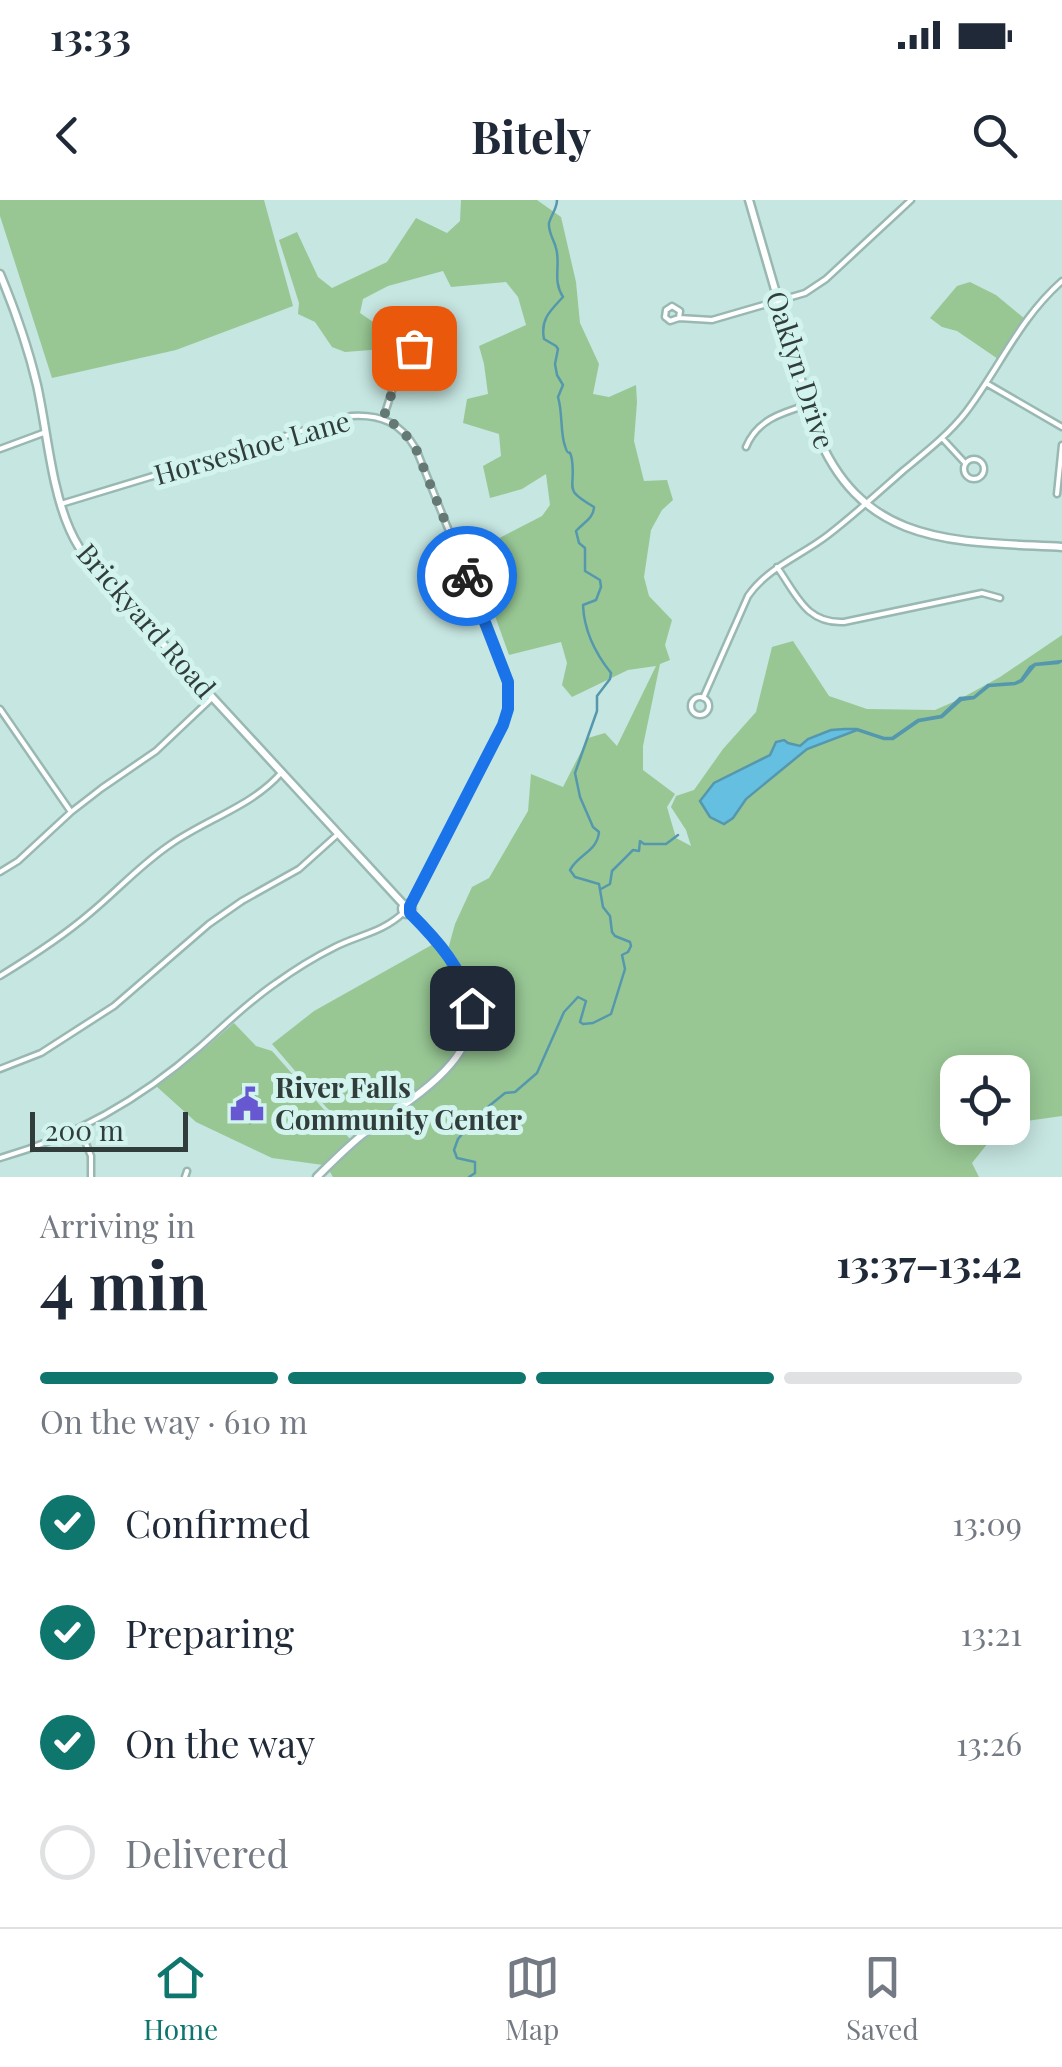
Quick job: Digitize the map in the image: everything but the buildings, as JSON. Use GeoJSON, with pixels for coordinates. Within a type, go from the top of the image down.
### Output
{"type":"FeatureCollection","features":[{"type":"Feature","properties":{"kind":"street","name":"Oaklyn Drive"},"geometry":{"type":"LineString","coordinates":[[749,200],[807,405],[821,445],[847,486],[905,527],[942,539],[1062,548]]}},
{"type":"Feature","properties":{"kind":"street"},"geometry":{"type":"LineString","coordinates":[[679,318],[712,320],[805,293],[826,279],[911,200]]}},
{"type":"Feature","properties":{"kind":"street","name":"Brickyard Road"},"geometry":{"type":"LineString","coordinates":[[0,274],[36,381],[61,504],[74,540],[94,570],[426,929],[452,962],[468,991],[472,1008],[468,1038],[445,1071],[358,1138],[317,1177]]}},
{"type":"Feature","properties":{"kind":"street"},"geometry":{"type":"LineString","coordinates":[[704,698],[748,596],[761,579],[825,538],[942,438],[966,413],[1018,329],[1062,281]]}},
{"type":"Feature","properties":{"kind":"street"},"geometry":{"type":"LineString","coordinates":[[383,419],[400,369],[414,348]]}},
{"type":"Feature","properties":{"kind":"street"},"geometry":{"type":"LineString","coordinates":[[986,383],[1062,428]]}},
{"type":"Feature","properties":{"kind":"street"},"geometry":{"type":"LineString","coordinates":[[746,447],[762,423],[807,405]]}},
{"type":"Feature","properties":{"kind":"street","name":"Horseshoe Lane"},"geometry":{"type":"LineString","coordinates":[[61,504],[351,416],[368,415],[400,427],[416,449],[506,670],[510,692],[503,725],[407,909]]}},
{"type":"Feature","properties":{"kind":"street"},"geometry":{"type":"LineString","coordinates":[[0,449],[46,432]]}},
{"type":"Feature","properties":{"kind":"street"},"geometry":{"type":"LineString","coordinates":[[942,438],[966,463]]}},
{"type":"Feature","properties":{"kind":"street"},"geometry":{"type":"LineString","coordinates":[[1057,494],[1062,444]]}},
{"type":"Feature","properties":{"kind":"street"},"geometry":{"type":"LineString","coordinates":[[777,568],[814,616],[830,623],[982,593],[1000,598]]}},
{"type":"Feature","properties":{"kind":"street"},"geometry":{"type":"LineString","coordinates":[[0,872],[18,861],[72,812],[156,751],[212,698]]}},
{"type":"Feature","properties":{"kind":"street"},"geometry":{"type":"LineString","coordinates":[[0,709],[72,812]]}},
{"type":"Feature","properties":{"kind":"street"},"geometry":{"type":"LineString","coordinates":[[0,976],[68,931],[170,845],[255,797],[281,773]]}},
{"type":"Feature","properties":{"kind":"street"},"geometry":{"type":"LineString","coordinates":[[0,1068],[41,1054],[114,1006],[209,924],[299,869],[338,834]]}},
{"type":"Feature","properties":{"kind":"street"},"geometry":{"type":"LineString","coordinates":[[0,1158],[34,1148],[125,1104],[166,1075],[277,982],[334,948],[384,928],[407,909]]}},
{"type":"Feature","properties":{"kind":"street"},"geometry":{"type":"LineString","coordinates":[[80,1128],[91,1156],[92,1177]]}},
{"type":"Feature","properties":{"kind":"green space"},"geometry":{"type":"Polygon","coordinates":[[[0,200],[264,200],[293,306],[176,350],[52,378],[0,216],[0,200]]]}},
{"type":"Feature","properties":{"kind":"green space"},"geometry":{"type":"Polygon","coordinates":[[[461,200],[537,200],[561,217],[576,282],[580,323],[599,364],[593,394],[609,397],[636,385],[634,441],[644,481],[667,480],[673,500],[651,530],[644,577],[649,596],[672,620],[665,645],[670,660],[660,664],[643,746],[643,770],[675,794],[667,807],[676,838],[691,846],[671,807],[676,796],[694,790],[756,712],[772,647],[793,641],[829,696],[867,709],[935,710],[1000,677],[1062,635],[1062,1116],[1030,1121],[1030,1055],[940,1055],[940,1145],[986,1145],[972,1163],[979,1177],[333,1177],[327,1167],[358,1138],[272,1044],[314,1011],[437,942],[447,953],[472,887],[489,878],[528,811],[531,774],[563,787],[588,738],[605,733],[617,746],[656,666],[628,670],[572,697],[562,685],[567,663],[561,642],[509,655],[472,552],[542,516],[550,505],[546,474],[522,489],[490,498],[483,466],[501,456],[499,434],[463,423],[467,399],[488,394],[479,346],[526,325],[518,297],[506,282],[451,287],[443,271],[388,286],[363,299],[360,313],[379,326],[394,344],[371,350],[345,352],[332,347],[315,322],[298,314],[299,303],[279,240],[297,232],[318,277],[332,288],[387,262],[416,218],[447,233],[460,221],[461,200]]]}},
{"type":"Feature","properties":{"kind":"green space"},"geometry":{"type":"Polygon","coordinates":[[[970,282],[996,295],[1025,319],[998,359],[930,318],[957,286],[970,282]]]}},
{"type":"Feature","properties":{"kind":"green space","name":"River Falls Community Center"},"geometry":{"type":"Polygon","coordinates":[[[234,1023],[256,1046],[272,1051],[350,1139],[323,1165],[272,1158],[196,1122],[156,1086],[234,1023]]]}},
{"type":"Feature","properties":{"kind":"water"},"geometry":{"type":"Polygon","coordinates":[[[1062,661],[1035,665],[1015,684],[989,686],[974,698],[961,700],[942,717],[919,721],[893,739],[857,730],[807,749],[746,799],[724,824],[710,817],[700,801],[714,783],[770,755],[776,742],[784,740],[800,746],[831,730],[845,729],[857,729],[892,738],[918,720],[941,716],[960,698],[974,697],[988,685],[1015,683],[1035,664],[1062,661]]]}},
{"type":"Feature","properties":{"kind":"water"},"geometry":{"type":"Polygon","coordinates":[[[248,1086],[260,1104],[261,1114],[250,1123],[238,1107],[249,1098],[244,1099],[243,1089],[249,1091],[248,1086]]]}},
{"type":"Feature","properties":{"kind":"waterway"},"geometry":{"type":"LineString","coordinates":[[469,1177],[475,1173],[475,1162],[457,1158],[454,1150],[458,1139],[478,1115],[537,1073],[564,1012],[578,997],[586,1001],[580,1022],[583,1024],[611,1014],[625,969],[622,955],[631,946],[612,932],[599,884],[575,877],[570,870],[598,839],[599,832],[580,797],[575,773],[597,711],[597,696],[611,673],[591,641],[583,605],[596,600],[601,587],[600,580],[585,571],[585,548],[576,531],[594,507],[574,492],[572,460],[563,441],[558,397],[563,385],[555,364],[558,349],[544,339],[543,332],[548,315],[563,297],[549,226],[557,200]]}},
{"type":"Feature","properties":{"kind":"waterway"},"geometry":{"type":"LineString","coordinates":[[601,889],[610,884],[612,871],[633,850],[639,851],[640,841],[666,844],[678,835]]}},
{"type":"Feature","properties":{"kind":"way so far"},"geometry":{"type":"LineString","coordinates":[[414,348],[403,362],[383,419],[400,427],[416,449],[467,576]]}},
{"type":"Feature","properties":{"kind":"place","name":"River Falls Community Center"},"geometry":{"type":"Point","coordinates":[247,1104]}},
{"type":"Feature","properties":{"kind":"route"},"geometry":{"type":"LineString","coordinates":[[467,576],[506,670],[508,709],[410,906],[410,913],[458,971],[472,1008]]}}]}
